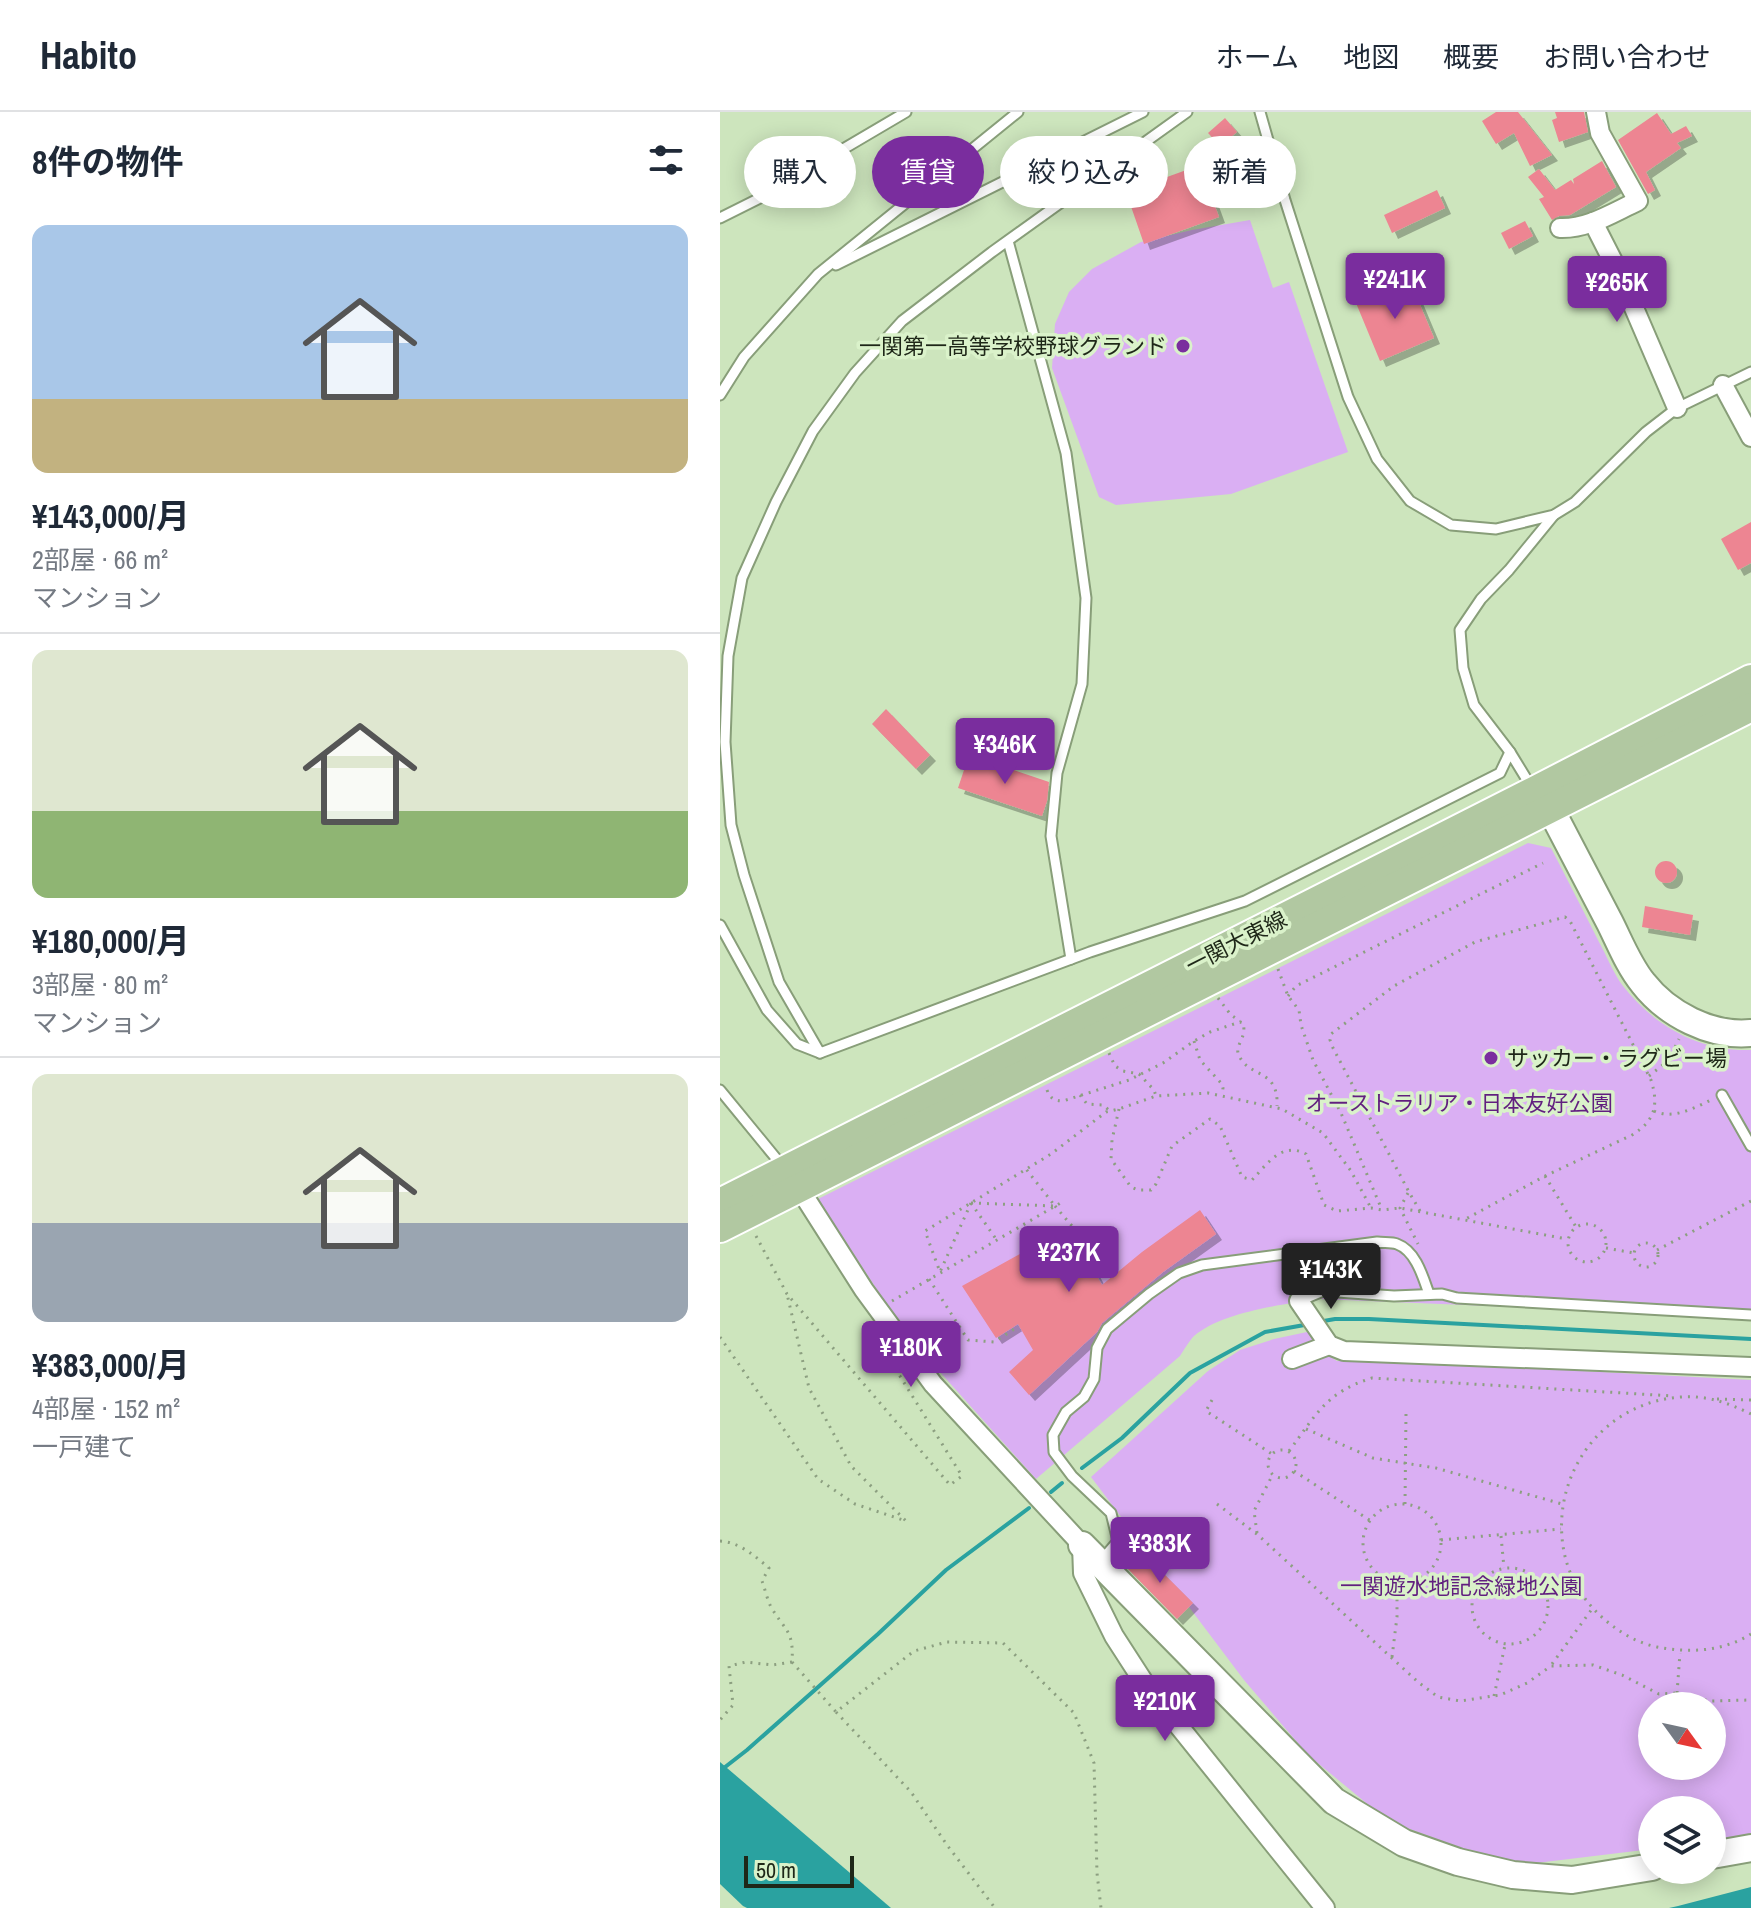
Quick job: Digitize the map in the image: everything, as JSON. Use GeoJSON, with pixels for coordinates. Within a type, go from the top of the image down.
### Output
{"type":"FeatureCollection","features":[{"type":"Feature","properties":{"kind":"main road","name":"一関大東線"},"geometry":{"type":"LineString","coordinates":[[720,1228],[765,1193],[1542,799],[1751,679]]}},
{"type":"Feature","properties":{"kind":"main road","name":"一関大東線"},"geometry":{"type":"LineString","coordinates":[[1542,799],[1751,707]]}},
{"type":"Feature","properties":{"kind":"main road","name":"一関大東線"},"geometry":{"type":"LineString","coordinates":[[720,1203],[765,1193]]}},
{"type":"Feature","properties":{"kind":"street"},"geometry":{"type":"LineString","coordinates":[[1560,228],[1576,228],[1638,201],[1600,133],[1596,112]]}},
{"type":"Feature","properties":{"kind":"street"},"geometry":{"type":"LineString","coordinates":[[1593,222],[1619,273],[1677,408]]}},
{"type":"Feature","properties":{"kind":"street"},"geometry":{"type":"LineString","coordinates":[[1723,385],[1751,437]]}},
{"type":"Feature","properties":{"kind":"street"},"geometry":{"type":"LineString","coordinates":[[1542,799],[1642,983],[1663,1003],[1703,1026],[1751,1033]]}},
{"type":"Feature","properties":{"kind":"street"},"geometry":{"type":"LineString","coordinates":[[793,1179],[864,1290],[933,1384],[1090,1554],[1334,1801],[1404,1843],[1458,1862],[1513,1875],[1572,1880],[1638,1869]]}},
{"type":"Feature","properties":{"kind":"street"},"geometry":{"type":"LineString","coordinates":[[1299,1301],[1329,1345],[1344,1351],[1751,1367]]}},
{"type":"Feature","properties":{"kind":"street"},"geometry":{"type":"LineString","coordinates":[[1292,1359],[1329,1345]]}},
{"type":"Feature","properties":{"kind":"street"},"geometry":{"type":"LineString","coordinates":[[1090,1554],[1083,1573],[1114,1636],[1145,1684],[1325,1908]]}},
{"type":"Feature","properties":{"kind":"street"},"geometry":{"type":"LineString","coordinates":[[1726,1852],[1751,1848]]}},
{"type":"Feature","properties":{"kind":"lane"},"geometry":{"type":"LineString","coordinates":[[720,218],[760,198],[906,112]]}},
{"type":"Feature","properties":{"kind":"lane"},"geometry":{"type":"LineString","coordinates":[[720,395],[744,357],[818,274],[1018,112]]}},
{"type":"Feature","properties":{"kind":"lane"},"geometry":{"type":"LineString","coordinates":[[818,274],[1143,112]]}},
{"type":"Feature","properties":{"kind":"lane"},"geometry":{"type":"LineString","coordinates":[[820,1053],[779,982],[731,825],[725,742],[728,656],[742,578],[776,502],[813,431],[855,373],[902,321],[1187,112]]}},
{"type":"Feature","properties":{"kind":"lane"},"geometry":{"type":"LineString","coordinates":[[1260,112],[1348,397],[1377,459],[1410,501],[1451,525],[1496,529],[1554,515],[1575,502],[1646,432],[1677,408],[1751,372]]}},
{"type":"Feature","properties":{"kind":"lane"},"geometry":{"type":"LineString","coordinates":[[1008,241],[1066,453],[1086,598],[1082,684],[1057,773],[1051,836],[1071,959]]}},
{"type":"Feature","properties":{"kind":"lane"},"geometry":{"type":"LineString","coordinates":[[1542,799],[1474,705],[1463,668],[1460,630],[1481,599],[1554,515]]}},
{"type":"Feature","properties":{"kind":"lane"},"geometry":{"type":"LineString","coordinates":[[720,925],[767,1010],[797,1044],[820,1053],[1071,959],[1245,901],[1500,773],[1510,752]]}},
{"type":"Feature","properties":{"kind":"lane"},"geometry":{"type":"LineString","coordinates":[[720,1090],[793,1179]]}},
{"type":"Feature","properties":{"kind":"lane"},"geometry":{"type":"LineString","coordinates":[[1722,1095],[1751,1146]]}},
{"type":"Feature","properties":{"kind":"lane"},"geometry":{"type":"LineString","coordinates":[[1090,1554],[1118,1541],[1111,1513],[1072,1476],[1054,1452],[1053,1435],[1066,1412],[1084,1397],[1094,1379],[1097,1348],[1107,1329],[1149,1294],[1179,1273],[1202,1265],[1377,1242],[1398,1244],[1411,1256],[1420,1269],[1429,1294]]}},
{"type":"Feature","properties":{"kind":"lane"},"geometry":{"type":"LineString","coordinates":[[1299,1301],[1323,1291],[1394,1296],[1442,1294],[1457,1298],[1751,1315]]}},
{"type":"Feature","properties":{"kind":"path"},"geometry":{"type":"LineString","coordinates":[[1288,996],[1296,986],[1543,863]]}},
{"type":"Feature","properties":{"kind":"path"},"geometry":{"type":"LineString","coordinates":[[1420,1211],[1330,1040],[1331,1034],[1394,986],[1475,942],[1565,917],[1570,921],[1649,1076],[1656,1095],[1654,1111],[1642,1129],[1632,1135],[1545,1176],[1462,1221]]}},
{"type":"Feature","properties":{"kind":"path"},"geometry":{"type":"LineString","coordinates":[[1277,966],[1288,996],[1299,1010],[1313,1060],[1341,1113],[1382,1210]]}},
{"type":"Feature","properties":{"kind":"path"},"geometry":{"type":"LineString","coordinates":[[1217,997],[1231,1015],[1243,1023]]}},
{"type":"Feature","properties":{"kind":"path"},"geometry":{"type":"LineString","coordinates":[[1047,1090],[1055,1101],[1063,1101],[1129,1080],[1163,1063],[1194,1041],[1234,1023],[1243,1023]]}},
{"type":"Feature","properties":{"kind":"path"},"geometry":{"type":"LineString","coordinates":[[1243,1023],[1244,1035],[1237,1048],[1238,1054],[1273,1084],[1276,1108]]}},
{"type":"Feature","properties":{"kind":"path"},"geometry":{"type":"LineString","coordinates":[[1649,1076],[1669,1060],[1683,1032]]}},
{"type":"Feature","properties":{"kind":"path"},"geometry":{"type":"LineString","coordinates":[[1194,1041],[1200,1060],[1222,1084],[1222,1095]]}},
{"type":"Feature","properties":{"kind":"path"},"geometry":{"type":"LineString","coordinates":[[1108,1051],[1115,1066],[1139,1074],[1156,1096]]}},
{"type":"Feature","properties":{"kind":"path"},"geometry":{"type":"LineString","coordinates":[[940,1272],[925,1231],[1051,1154],[1106,1112],[1156,1096],[1208,1093],[1282,1109],[1323,1133],[1351,1171],[1371,1208]]}},
{"type":"Feature","properties":{"kind":"path"},"geometry":{"type":"LineString","coordinates":[[1080,1095],[1087,1104],[1103,1105],[1110,1111]]}},
{"type":"Feature","properties":{"kind":"path"},"geometry":{"type":"LineString","coordinates":[[1654,1111],[1661,1114],[1684,1112],[1722,1095]]}},
{"type":"Feature","properties":{"kind":"path"},"geometry":{"type":"LineString","coordinates":[[1119,1109],[1111,1159],[1131,1187],[1138,1190],[1151,1190],[1172,1146],[1210,1119],[1220,1126],[1242,1177],[1252,1180],[1279,1152],[1297,1149],[1306,1154],[1324,1205],[1337,1211],[1400,1208],[1567,1239]]}},
{"type":"Feature","properties":{"kind":"path"},"geometry":{"type":"LineString","coordinates":[[1026,1169],[1100,1259]]}},
{"type":"Feature","properties":{"kind":"path"},"geometry":{"type":"LineString","coordinates":[[1545,1176],[1576,1227]]}},
{"type":"Feature","properties":{"kind":"path"},"geometry":{"type":"LineString","coordinates":[[878,1309],[1064,1201]]}},
{"type":"Feature","properties":{"kind":"path"},"geometry":{"type":"LineString","coordinates":[[1657,1250],[1751,1201]]}},
{"type":"Feature","properties":{"kind":"path"},"geometry":{"type":"LineString","coordinates":[[971,1203],[1055,1206]]}},
{"type":"Feature","properties":{"kind":"path"},"geometry":{"type":"LineString","coordinates":[[971,1203],[996,1239]]}},
{"type":"Feature","properties":{"kind":"path"},"geometry":{"type":"LineString","coordinates":[[940,1272],[971,1203]]}},
{"type":"Feature","properties":{"kind":"path"},"geometry":{"type":"LineString","coordinates":[[1591,1224],[1603,1233],[1606,1248],[1597,1260],[1582,1262],[1570,1254],[1567,1239],[1576,1227],[1591,1224]]}},
{"type":"Feature","properties":{"kind":"path"},"geometry":{"type":"LineString","coordinates":[[756,1236],[787,1294],[950,1485],[962,1476],[898,1373],[915,1359]]}},
{"type":"Feature","properties":{"kind":"path"},"geometry":{"type":"LineString","coordinates":[[1651,1244],[1657,1250],[1657,1260],[1650,1267],[1645,1267],[1636,1263],[1634,1253],[1638,1246],[1651,1244]]}},
{"type":"Feature","properties":{"kind":"path"},"geometry":{"type":"LineString","coordinates":[[1606,1248],[1634,1253]]}},
{"type":"Feature","properties":{"kind":"path"},"geometry":{"type":"LineString","coordinates":[[929,1279],[968,1340],[994,1342],[1019,1326]]}},
{"type":"Feature","properties":{"kind":"path"},"geometry":{"type":"LineString","coordinates":[[720,1337],[818,1479],[855,1504],[906,1521],[851,1466],[809,1388],[787,1294]]}},
{"type":"Feature","properties":{"kind":"path"},"geometry":{"type":"LineString","coordinates":[[1289,1451],[1322,1407],[1336,1394],[1351,1384],[1372,1378],[1751,1400]]}},
{"type":"Feature","properties":{"kind":"path"},"geometry":{"type":"LineString","coordinates":[[1751,1414],[1709,1398],[1681,1397],[1652,1402],[1626,1413],[1602,1430],[1584,1451],[1570,1477],[1562,1504],[1561,1529],[1565,1558],[1576,1585],[1592,1609],[1617,1631],[1647,1645],[1680,1651],[1702,1651],[1724,1646],[1751,1634]]}},
{"type":"Feature","properties":{"kind":"path"},"geometry":{"type":"LineString","coordinates":[[1212,1400],[1206,1411],[1272,1454]]}},
{"type":"Feature","properties":{"kind":"path"},"geometry":{"type":"LineString","coordinates":[[1405,1504],[1406,1414]]}},
{"type":"Feature","properties":{"kind":"path"},"geometry":{"type":"LineString","coordinates":[[1306,1428],[1373,1458],[1436,1468],[1562,1504]]}},
{"type":"Feature","properties":{"kind":"path"},"geometry":{"type":"LineString","coordinates":[[1282,1450],[1293,1454],[1296,1462],[1294,1471],[1284,1477],[1273,1474],[1268,1464],[1272,1454],[1282,1450]]}},
{"type":"Feature","properties":{"kind":"path"},"geometry":{"type":"LineString","coordinates":[[1294,1471],[1371,1521]]}},
{"type":"Feature","properties":{"kind":"path"},"geometry":{"type":"LineString","coordinates":[[1258,1535],[1254,1511],[1273,1474]]}},
{"type":"Feature","properties":{"kind":"path"},"geometry":{"type":"LineString","coordinates":[[1217,1504],[1258,1535],[1438,1697],[1460,1701],[1494,1696],[1527,1683],[1551,1666],[1592,1609]]}},
{"type":"Feature","properties":{"kind":"path"},"geometry":{"type":"LineString","coordinates":[[1405,1504],[1426,1512],[1434,1519],[1441,1540],[1440,1553],[1434,1566],[1424,1576],[1411,1581],[1386,1579],[1370,1564],[1365,1553],[1366,1531],[1371,1521],[1386,1508],[1395,1505],[1405,1504]]}},
{"type":"Feature","properties":{"kind":"path"},"geometry":{"type":"LineString","coordinates":[[1441,1540],[1561,1529]]}},
{"type":"Feature","properties":{"kind":"path"},"geometry":{"type":"LineString","coordinates":[[1501,1535],[1504,1568]]}},
{"type":"Feature","properties":{"kind":"path"},"geometry":{"type":"LineString","coordinates":[[720,1541],[731,1542],[769,1568],[762,1581],[769,1604],[793,1643],[792,1662],[911,1792],[995,1908]]}},
{"type":"Feature","properties":{"kind":"path"},"geometry":{"type":"LineString","coordinates":[[1513,1568],[1536,1578],[1548,1601],[1547,1614],[1534,1635],[1524,1641],[1506,1643],[1489,1638],[1480,1630],[1472,1607],[1479,1584],[1488,1575],[1500,1569],[1513,1568]]}},
{"type":"Feature","properties":{"kind":"path"},"geometry":{"type":"LineString","coordinates":[[1392,1657],[1397,1582]]}},
{"type":"Feature","properties":{"kind":"path"},"geometry":{"type":"LineString","coordinates":[[836,1712],[914,1651],[947,1642],[1003,1643],[1074,1713],[1094,1763],[1096,1857],[1101,1908]]}},
{"type":"Feature","properties":{"kind":"path"},"geometry":{"type":"LineString","coordinates":[[1494,1696],[1506,1643]]}},
{"type":"Feature","properties":{"kind":"path"},"geometry":{"type":"LineString","coordinates":[[1677,1692],[1680,1651]]}},
{"type":"Feature","properties":{"kind":"path"},"geometry":{"type":"LineString","coordinates":[[720,1720],[733,1705],[729,1666],[746,1662],[772,1665],[792,1662]]}},
{"type":"Feature","properties":{"kind":"path"},"geometry":{"type":"LineString","coordinates":[[1551,1666],[1593,1665],[1655,1692]]}},
{"type":"Feature","properties":{"kind":"path"},"geometry":{"type":"LineString","coordinates":[[1726,1701],[1751,1700]]}},
{"type":"Feature","properties":{"kind":"green space","name":"一関第一高等学校野球グランド"},"geometry":{"type":"Polygon","coordinates":[[[1250,220],[1273,288],[1289,282],[1348,452],[1231,494],[1116,505],[1099,497],[1052,368],[1055,324],[1069,292],[1092,269],[1141,242],[1250,220]]]}},
{"type":"Feature","properties":{"kind":"green space","name":"オーストラリア・日本友好公園"},"geometry":{"type":"Polygon","coordinates":[[[1528,843],[1551,848],[1616,976],[1649,1013],[1696,1041],[1751,1050],[1751,1317],[1320,1299],[1254,1310],[1220,1321],[1194,1336],[1180,1356],[1036,1479],[921,1351],[818,1199],[1528,843]]]}},
{"type":"Feature","properties":{"kind":"green space","name":"一関遊水地記念緑地公園"},"geometry":{"type":"Polygon","coordinates":[[[1307,1332],[1323,1352],[1337,1361],[1397,1356],[1582,1371],[1751,1380],[1751,1834],[1726,1839],[1726,1796],[1638,1796],[1638,1851],[1528,1864],[1461,1848],[1388,1821],[1308,1755],[1244,1680],[1091,1477],[1208,1371],[1240,1350],[1307,1332]]]}},
{"type":"Feature","properties":{"kind":"water"},"geometry":{"type":"Polygon","coordinates":[[[720,1762],[891,1908],[743,1906],[720,1884],[720,1762]]]}},
{"type":"Feature","properties":{"kind":"water"},"geometry":{"type":"Polygon","coordinates":[[[1751,1887],[1751,1908],[1669,1908],[1678,1906],[1751,1887]]]}},
{"type":"Feature","properties":{"kind":"building"},"geometry":{"type":"Polygon","coordinates":[[[1496,112],[1518,112],[1552,155],[1530,166],[1514,133],[1496,144],[1482,121],[1496,112]]]}},
{"type":"Feature","properties":{"kind":"building"},"geometry":{"type":"Polygon","coordinates":[[[1555,112],[1584,112],[1588,132],[1559,142],[1552,120],[1557,118],[1555,112]]]}},
{"type":"Feature","properties":{"kind":"building"},"geometry":{"type":"Polygon","coordinates":[[[1657,113],[1671,134],[1686,126],[1692,136],[1677,143],[1681,148],[1646,172],[1655,190],[1648,194],[1618,140],[1657,113]]]}},
{"type":"Feature","properties":{"kind":"building"},"geometry":{"type":"Polygon","coordinates":[[[1225,118],[1237,132],[1232,136],[1211,136],[1208,133],[1225,118]]]}},
{"type":"Feature","properties":{"kind":"building"},"geometry":{"type":"Polygon","coordinates":[[[1602,161],[1616,187],[1570,215],[1552,220],[1539,199],[1544,197],[1528,177],[1539,169],[1555,190],[1571,180],[1574,184],[1573,179],[1602,161]]]}},
{"type":"Feature","properties":{"kind":"building"},"geometry":{"type":"Polygon","coordinates":[[[1184,171],[1184,208],[1216,208],[1219,217],[1144,244],[1132,208],[1168,208],[1168,177],[1184,171]]]}},
{"type":"Feature","properties":{"kind":"building"},"geometry":{"type":"Polygon","coordinates":[[[1437,190],[1445,208],[1392,233],[1384,215],[1437,190]]]}},
{"type":"Feature","properties":{"kind":"building"},"geometry":{"type":"Polygon","coordinates":[[[1525,221],[1533,236],[1509,249],[1501,233],[1525,221]]]}},
{"type":"Feature","properties":{"kind":"building"},"geometry":{"type":"Polygon","coordinates":[[[1410,281],[1434,338],[1380,361],[1356,303],[1410,281]]]}},
{"type":"Feature","properties":{"kind":"building"},"geometry":{"type":"Polygon","coordinates":[[[1751,522],[1751,563],[1738,570],[1721,539],[1751,522]]]}},
{"type":"Feature","properties":{"kind":"building"},"geometry":{"type":"Polygon","coordinates":[[[886,709],[930,755],[916,769],[872,724],[886,709]]]}},
{"type":"Feature","properties":{"kind":"building"},"geometry":{"type":"Polygon","coordinates":[[[969,755],[1049,782],[1042,816],[958,788],[969,755]]]}},
{"type":"Feature","properties":{"kind":"building"},"geometry":{"type":"Polygon","coordinates":[[[1666,861],[1674,864],[1677,872],[1674,880],[1666,883],[1658,880],[1655,872],[1658,864],[1666,861]]]}},
{"type":"Feature","properties":{"kind":"building"},"geometry":{"type":"Polygon","coordinates":[[[1645,906],[1693,915],[1690,935],[1642,927],[1645,906]]]}},
{"type":"Feature","properties":{"kind":"building"},"geometry":{"type":"Polygon","coordinates":[[[1200,1210],[1216,1234],[1163,1272],[1102,1323],[1097,1332],[1029,1395],[1009,1372],[1033,1350],[1018,1324],[996,1338],[962,1286],[1069,1227],[1102,1285],[1200,1210]]]}},
{"type":"Feature","properties":{"kind":"building"},"geometry":{"type":"Polygon","coordinates":[[[1142,1552],[1193,1603],[1177,1619],[1126,1567],[1142,1552]]]}},
{"type":"Feature","properties":{"kind":"waterway"},"geometry":{"type":"LineString","coordinates":[[1318,1322],[1369,1319],[1751,1339]]}},
{"type":"Feature","properties":{"kind":"waterway"},"geometry":{"type":"LineString","coordinates":[[1082,1468],[1122,1438],[1190,1373],[1265,1332],[1310,1324]]}},
{"type":"Feature","properties":{"kind":"waterway"},"geometry":{"type":"LineString","coordinates":[[1051,1492],[1062,1483]]}},
{"type":"Feature","properties":{"kind":"waterway"},"geometry":{"type":"LineString","coordinates":[[720,1771],[878,1634],[946,1570],[1029,1508]]}},
{"type":"Feature","properties":{"kind":"place","name":"一関第一高等学校野球グランド"},"geometry":{"type":"Point","coordinates":[1183,346]}},
{"type":"Feature","properties":{"kind":"place","name":"サッカー・ラグビー場"},"geometry":{"type":"Point","coordinates":[1491,1058]}}]}
